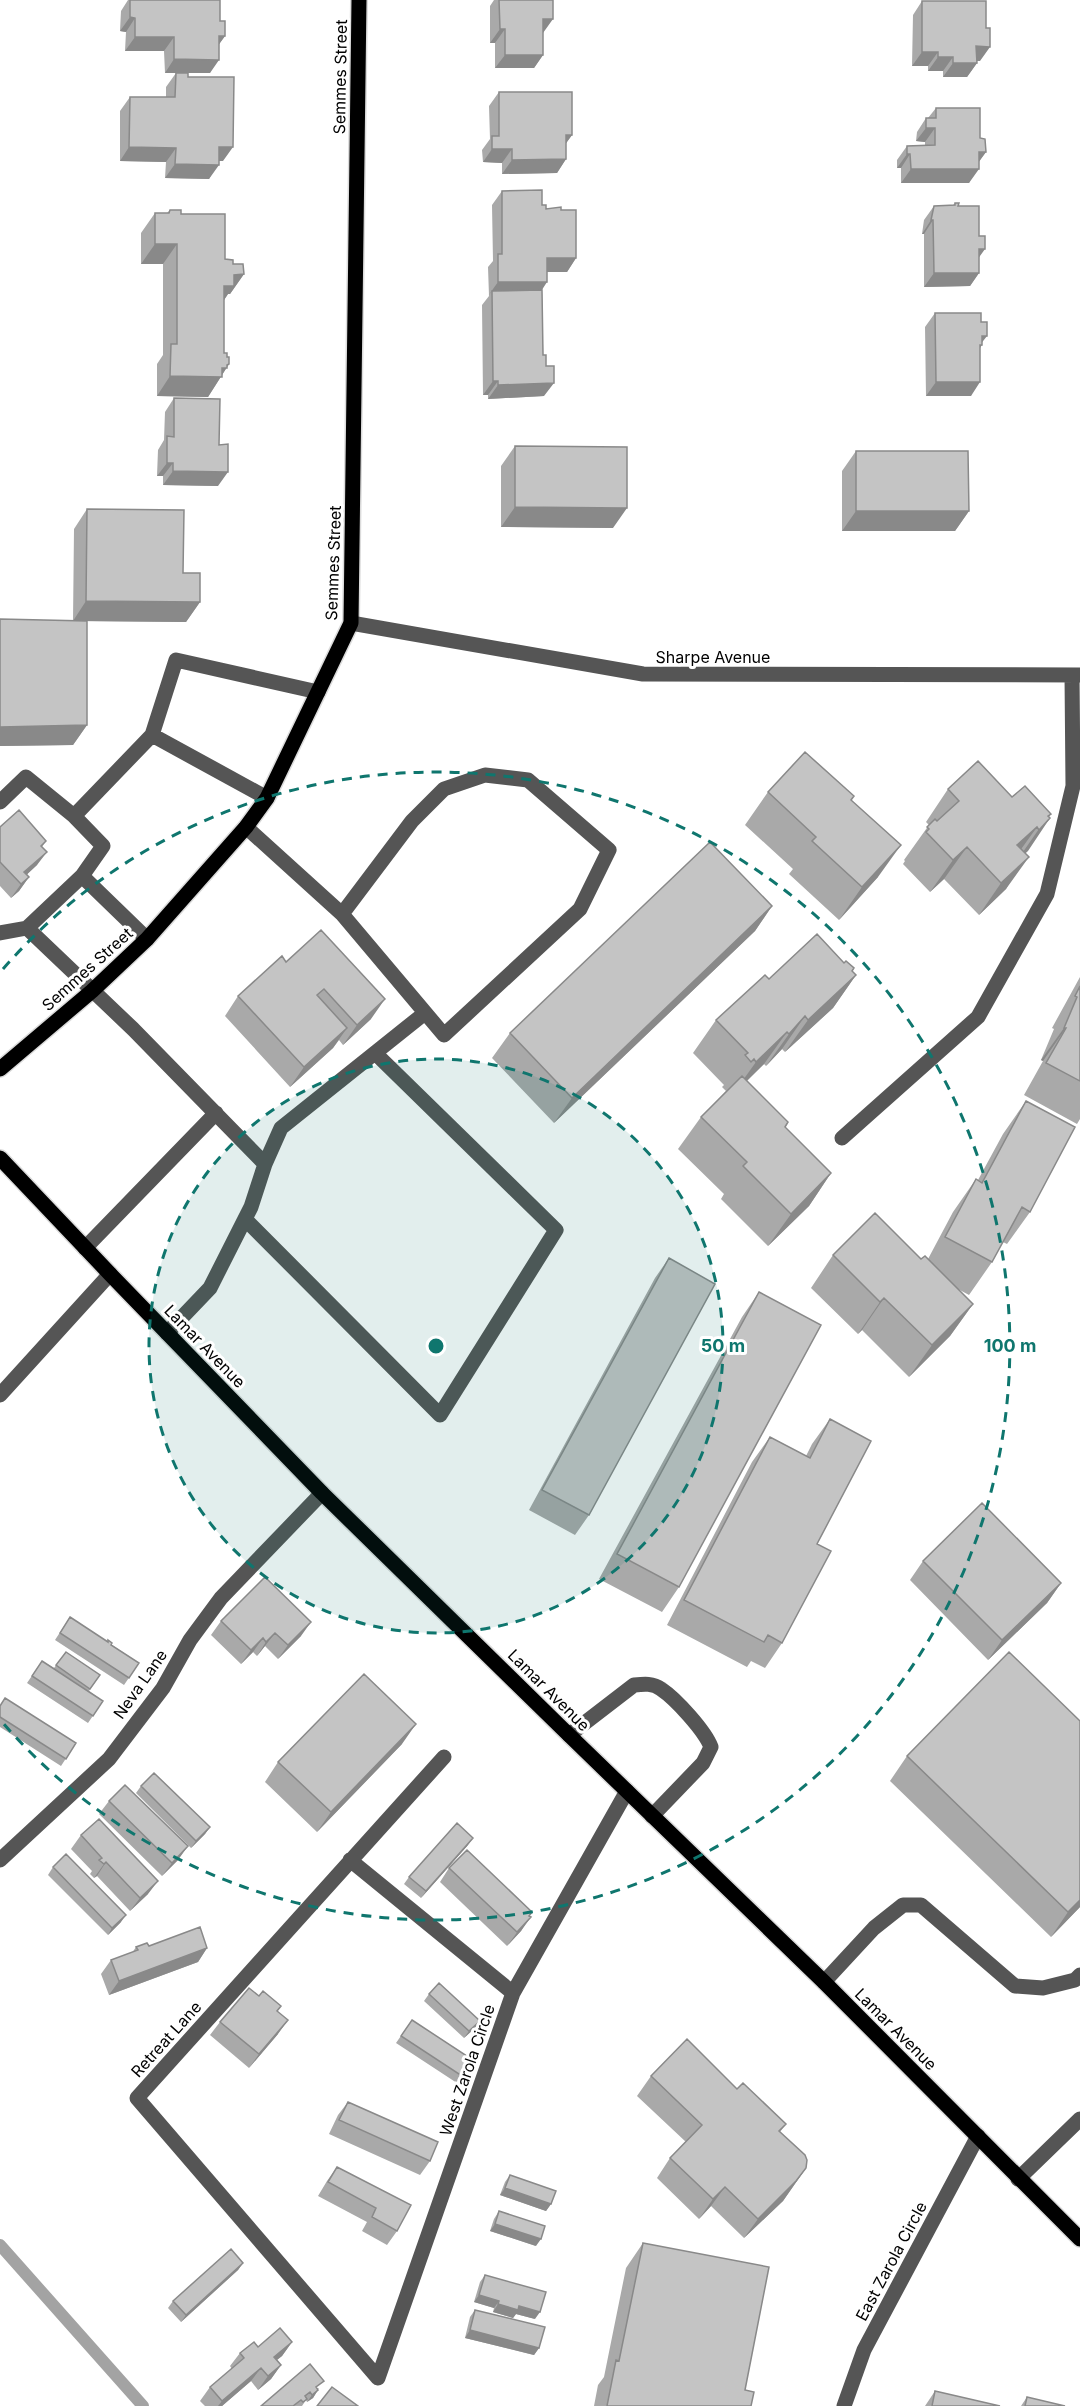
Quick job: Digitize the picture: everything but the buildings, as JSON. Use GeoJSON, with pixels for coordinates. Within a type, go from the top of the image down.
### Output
{"type":"FeatureCollection","features":[{"type":"Feature","properties":{"kind":"main road","name":"Semmes Street"},"geometry":{"type":"LineString","coordinates":[[0,1069],[92,991],[147,939],[246,827],[267,798],[351,623],[358,0]]}},
{"type":"Feature","properties":{"kind":"main road","name":"Lamar Avenue"},"geometry":{"type":"LineString","coordinates":[[0,1158],[110,1275],[322,1492],[569,1736],[824,1982],[1080,2239]]}},
{"type":"Feature","properties":{"kind":"street","name":"Sharpe Avenue"},"geometry":{"type":"LineString","coordinates":[[351,623],[643,674],[1076,675]]}},
{"type":"Feature","properties":{"kind":"street"},"geometry":{"type":"LineString","coordinates":[[74,816],[152,735],[176,660],[318,692]]}},
{"type":"Feature","properties":{"kind":"street"},"geometry":{"type":"LineString","coordinates":[[842,1138],[978,1017],[1047,894],[1073,786],[1076,675]]}},
{"type":"Feature","properties":{"kind":"street"},"geometry":{"type":"LineString","coordinates":[[152,735],[267,798]]}},
{"type":"Feature","properties":{"kind":"street"},"geometry":{"type":"LineString","coordinates":[[246,827],[342,914],[444,1035],[580,909],[609,850],[528,780],[485,775],[444,789],[412,821],[342,914]]}},
{"type":"Feature","properties":{"kind":"street"},"geometry":{"type":"LineString","coordinates":[[0,802],[26,777],[74,816],[103,846],[82,876],[27,928],[0,933]]}},
{"type":"Feature","properties":{"kind":"street"},"geometry":{"type":"LineString","coordinates":[[82,876],[147,939]]}},
{"type":"Feature","properties":{"kind":"street"},"geometry":{"type":"LineString","coordinates":[[27,928],[133,1029],[265,1164]]}},
{"type":"Feature","properties":{"kind":"street"},"geometry":{"type":"LineString","coordinates":[[167,1333],[210,1288],[251,1207],[265,1164],[281,1128],[425,1013]]}},
{"type":"Feature","properties":{"kind":"street"},"geometry":{"type":"LineString","coordinates":[[245,1219],[440,1415],[556,1230],[375,1053]]}},
{"type":"Feature","properties":{"kind":"street"},"geometry":{"type":"LineString","coordinates":[[84,1248],[216,1113]]}},
{"type":"Feature","properties":{"kind":"street"},"geometry":{"type":"LineString","coordinates":[[0,1395],[110,1275]]}},
{"type":"Feature","properties":{"kind":"street","name":"Neva Lane"},"geometry":{"type":"LineString","coordinates":[[0,1860],[109,1759],[164,1688],[190,1640],[221,1598],[322,1492]]}},
{"type":"Feature","properties":{"kind":"street"},"geometry":{"type":"LineString","coordinates":[[569,1736],[634,1685],[647,1683],[660,1688],[707,1735],[711,1747],[703,1763],[652,1816]]}},
{"type":"Feature","properties":{"kind":"street","name":"Retreat Lane"},"geometry":{"type":"LineString","coordinates":[[378,2378],[137,2098],[444,1757]]}},
{"type":"Feature","properties":{"kind":"street","name":"West Zarola Circle"},"geometry":{"type":"LineString","coordinates":[[378,2378],[513,1993],[627,1791]]}},
{"type":"Feature","properties":{"kind":"street"},"geometry":{"type":"LineString","coordinates":[[350,1860],[513,1993]]}},
{"type":"Feature","properties":{"kind":"street"},"geometry":{"type":"LineString","coordinates":[[824,1982],[874,1928],[903,1905],[921,1905],[1015,1986],[1043,1988],[1078,1980]]}},
{"type":"Feature","properties":{"kind":"street"},"geometry":{"type":"LineString","coordinates":[[1018,2179],[1080,2119]]}},
{"type":"Feature","properties":{"kind":"street","name":"East Zarola Circle"},"geometry":{"type":"LineString","coordinates":[[844,2406],[864,2350],[978,2136]]}},
{"type":"Feature","properties":{"kind":"waterway"},"geometry":{"type":"LineString","coordinates":[[0,2245],[143,2406]]}}]}
